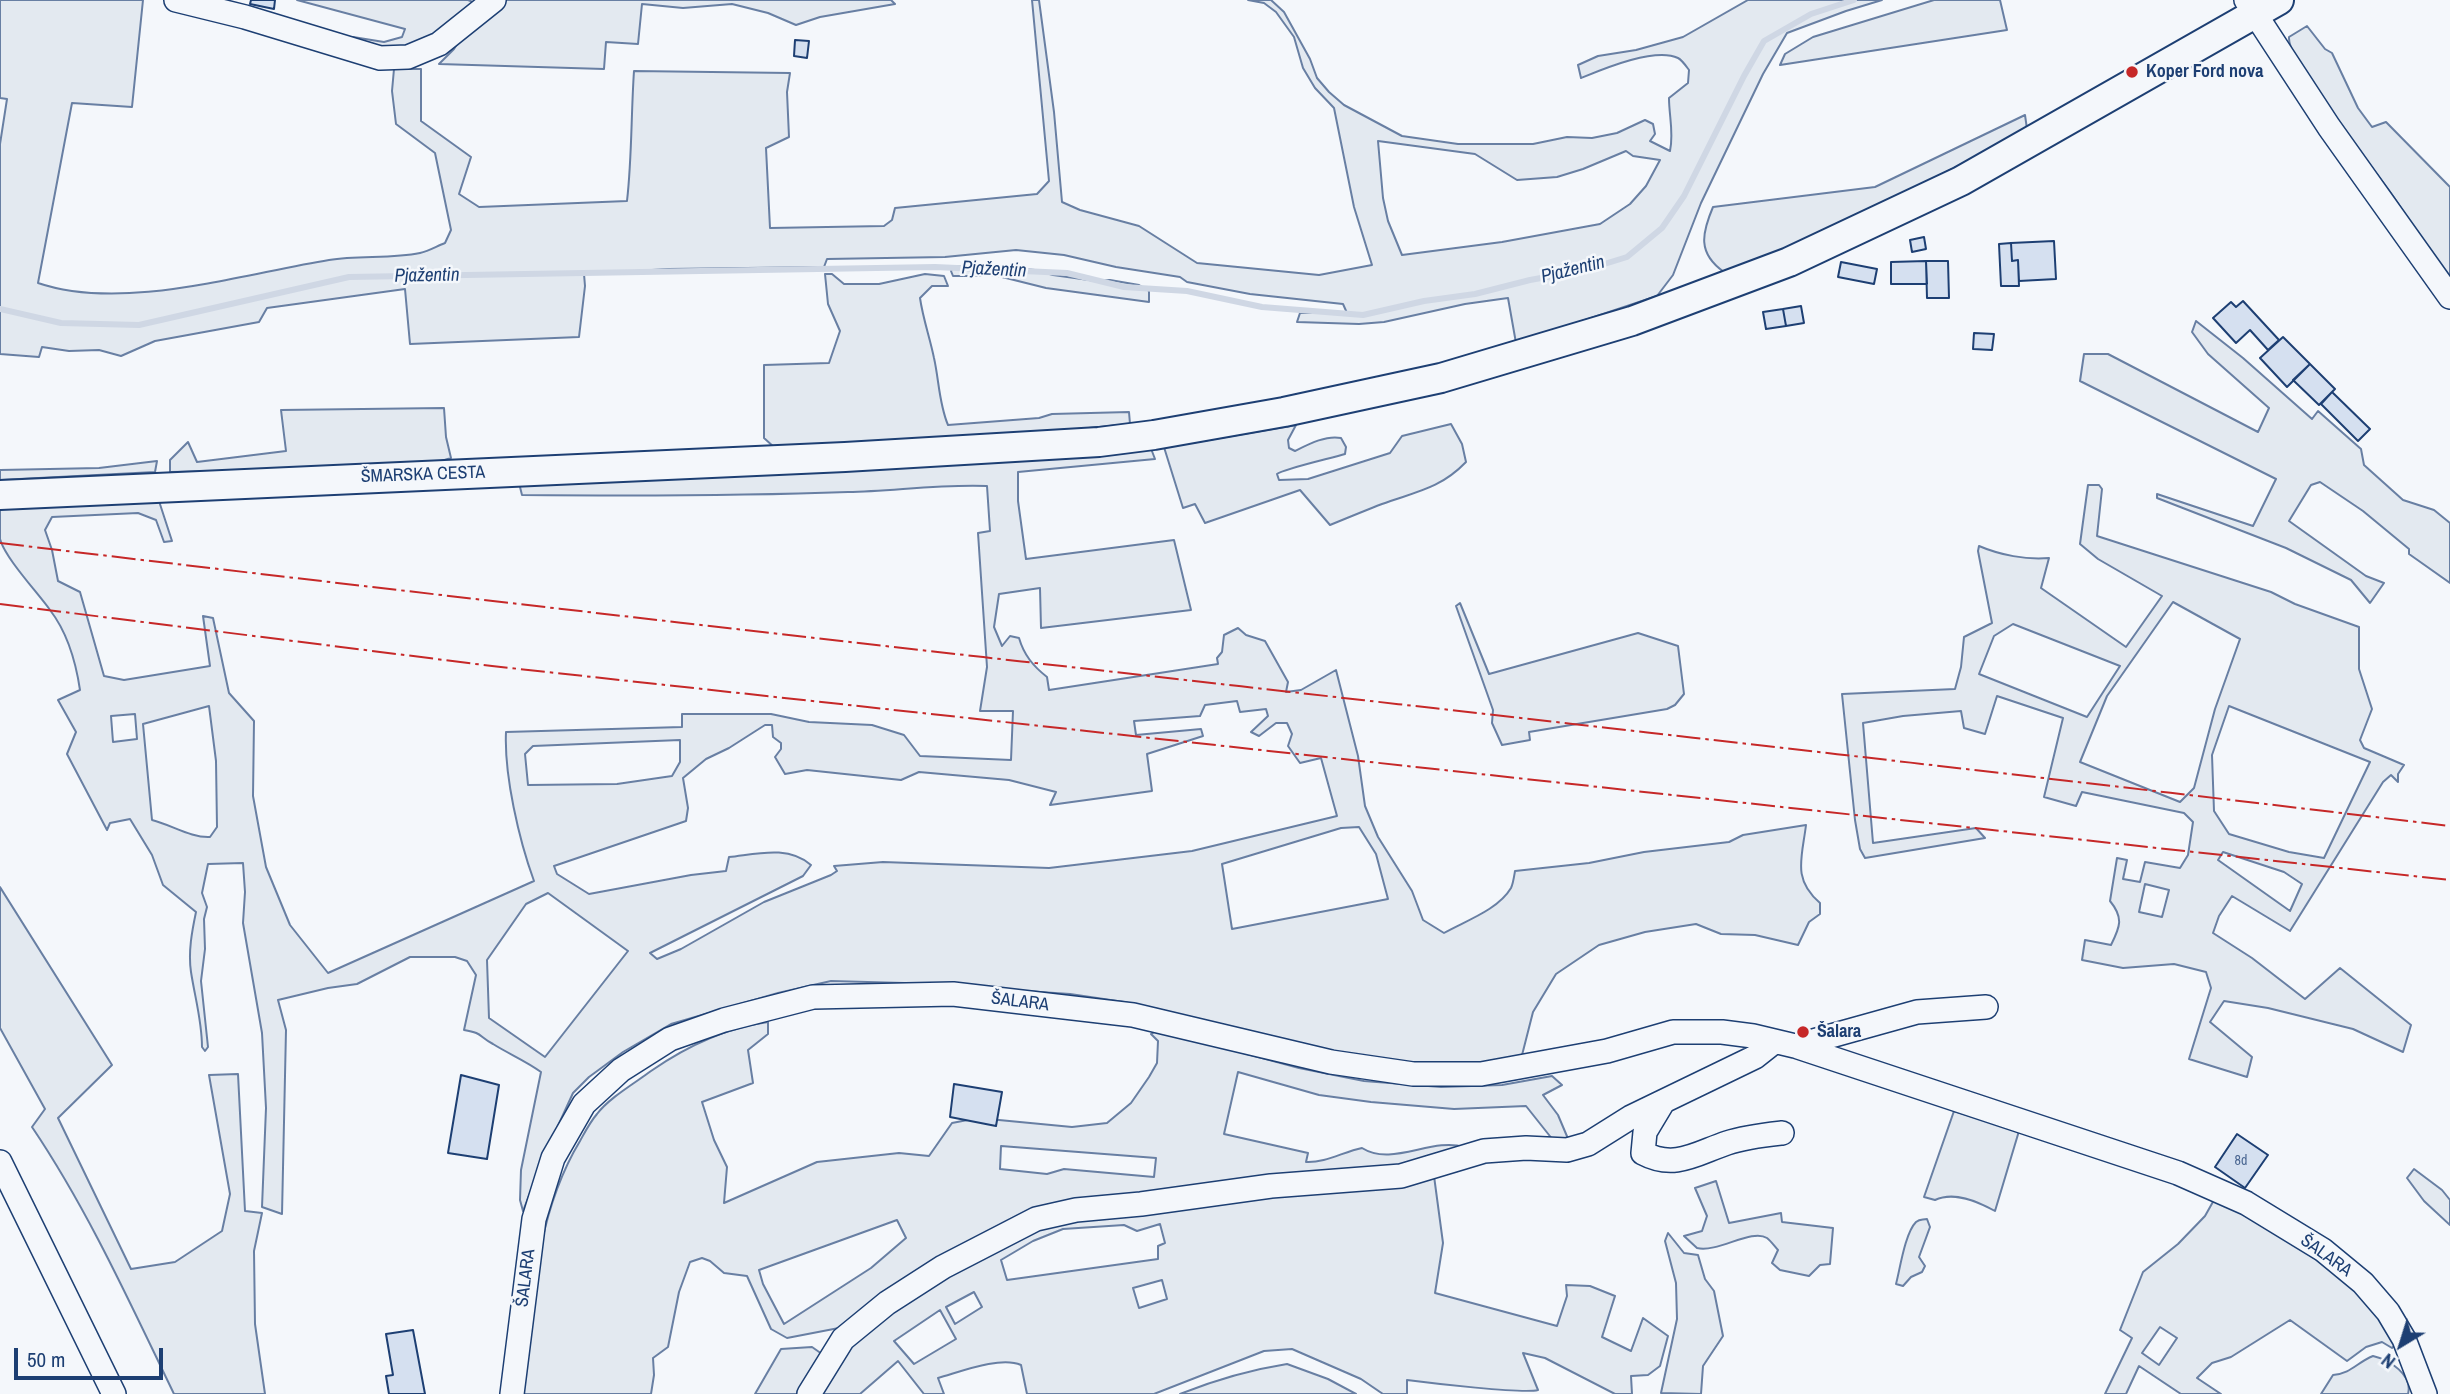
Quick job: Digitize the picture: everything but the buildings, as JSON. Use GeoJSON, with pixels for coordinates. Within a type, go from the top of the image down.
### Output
{"type":"FeatureCollection","features":[{"type":"Feature","properties":{"kind":"main road","name":"ŠMARSKA CESTA"},"geometry":{"type":"LineString","coordinates":[[0,495],[845,457],[1099,442],[1245,419],[1441,379],[1632,321],[1789,262],[1961,181],[2260,5]]}},
{"type":"Feature","properties":{"kind":"street"},"geometry":{"type":"LineString","coordinates":[[176,0],[245,17],[380,58],[408,57],[439,44],[494,0]]}},
{"type":"Feature","properties":{"kind":"street"},"geometry":{"type":"LineString","coordinates":[[2260,5],[2336,137],[2450,297]]}},
{"type":"Feature","properties":{"kind":"street","name":"ŠALARA"},"geometry":{"type":"LineString","coordinates":[[512,1394],[534,1219],[553,1158],[584,1104],[621,1070],[670,1039],[724,1020],[813,997],[953,994],[1133,1015],[1331,1062],[1413,1074],[1481,1074],[1608,1051],[1673,1032],[1722,1032],[1784,1044],[2178,1173],[2246,1203],[2323,1250],[2363,1283],[2388,1311],[2404,1339],[2425,1394]]}},
{"type":"Feature","properties":{"kind":"street"},"geometry":{"type":"LineString","coordinates":[[809,1394],[843,1339],[887,1303],[943,1267],[1036,1219],[1076,1210],[1271,1186],[1401,1177],[1484,1151],[1526,1148],[1567,1150],[1588,1144],[1631,1117],[1784,1044],[1917,1012],[1986,1007]]}},
{"type":"Feature","properties":{"kind":"street"},"geometry":{"type":"LineString","coordinates":[[1664,1102],[1645,1132],[1643,1153],[1657,1160],[1687,1160],[1728,1142],[1756,1135],[1782,1133]]}},
{"type":"Feature","properties":{"kind":"street"},"geometry":{"type":"LineString","coordinates":[[0,1162],[114,1394]]}},
{"type":"Feature","properties":{"kind":"shaded area"},"geometry":{"type":"Polygon","coordinates":[[[0,0],[143,0],[132,107],[72,103],[38,283],[71,291],[107,294],[183,288],[329,260],[420,253],[445,243],[451,230],[435,153],[396,124],[392,91],[394,69],[421,69],[421,121],[471,157],[459,194],[479,207],[627,201],[634,71],[790,73],[787,92],[789,137],[766,148],[770,228],[884,226],[892,220],[895,208],[1037,194],[1049,181],[1032,0],[1039,0],[1054,112],[1062,202],[1080,210],[1139,226],[1197,263],[1319,275],[1372,265],[1354,207],[1334,108],[1315,88],[1303,68],[1294,37],[1276,12],[1264,3],[1248,0],[1271,0],[1284,12],[1310,59],[1317,78],[1329,92],[1344,105],[1402,136],[1458,144],[1533,144],[1567,137],[1592,138],[1617,133],[1645,120],[1653,124],[1655,134],[1650,141],[1670,151],[1669,98],[1688,83],[1689,70],[1681,60],[1668,55],[1643,57],[1581,78],[1578,65],[1598,56],[1636,50],[1683,37],[1748,0],[1882,0],[1787,33],[1763,74],[1701,203],[1673,275],[1657,296],[1516,343],[1508,298],[1465,304],[1384,322],[1297,322],[1300,313],[1347,313],[1343,304],[1250,294],[1187,282],[1180,277],[1116,267],[1064,255],[1016,250],[945,257],[827,259],[824,267],[669,269],[584,274],[579,337],[410,344],[405,289],[267,308],[259,322],[155,341],[121,356],[99,350],[69,351],[42,347],[39,357],[0,354],[0,144],[7,99],[0,98],[0,0]],[[1378,141],[1383,198],[1388,221],[1402,255],[1502,242],[1600,224],[1630,204],[1646,186],[1660,160],[1633,156],[1626,151],[1557,177],[1517,180],[1475,154],[1378,141]]]}},
{"type":"Feature","properties":{"kind":"shaded area"},"geometry":{"type":"Polygon","coordinates":[[[297,0],[468,0],[478,4],[411,52],[338,38],[353,37],[384,42],[402,37],[405,29],[297,0]]]}},
{"type":"Feature","properties":{"kind":"shaded area"},"geometry":{"type":"Polygon","coordinates":[[[505,0],[891,0],[895,4],[820,17],[796,25],[768,13],[732,4],[683,8],[642,4],[638,44],[606,42],[604,69],[439,64],[462,36],[505,0]]]}},
{"type":"Feature","properties":{"kind":"shaded area"},"geometry":{"type":"Polygon","coordinates":[[[1934,0],[2000,0],[2007,30],[1780,65],[1785,54],[1813,37],[1934,0]]]}},
{"type":"Feature","properties":{"kind":"shaded area"},"geometry":{"type":"Polygon","coordinates":[[[2307,26],[2325,49],[2332,53],[2358,108],[2372,127],[2386,122],[2450,187],[2450,280],[2302,70],[2292,51],[2289,37],[2307,26]]]}},
{"type":"Feature","properties":{"kind":"shaded area"},"geometry":{"type":"Polygon","coordinates":[[[2025,115],[2027,129],[2023,132],[1801,242],[1724,272],[1709,257],[1704,242],[1706,225],[1713,207],[1875,187],[2025,115]]]}},
{"type":"Feature","properties":{"kind":"shaded area"},"geometry":{"type":"Polygon","coordinates":[[[983,265],[1139,285],[1149,291],[1149,302],[1046,288],[998,276],[953,276],[951,271],[953,267],[983,265]]]}},
{"type":"Feature","properties":{"kind":"shaded area"},"geometry":{"type":"Polygon","coordinates":[[[825,274],[832,274],[844,284],[879,284],[925,274],[944,276],[948,286],[932,286],[920,298],[948,425],[1039,418],[1052,414],[1129,412],[1130,424],[1026,434],[775,448],[764,438],[764,365],[829,363],[840,331],[828,304],[825,274]]]}},
{"type":"Feature","properties":{"kind":"shaded area"},"geometry":{"type":"Polygon","coordinates":[[[2196,321],[2312,419],[2318,411],[2361,449],[2364,465],[2403,500],[2434,510],[2450,523],[2450,583],[2409,554],[2409,549],[2363,511],[2320,482],[2311,485],[2289,521],[2366,576],[2384,583],[2370,603],[2351,580],[2286,548],[2157,498],[2157,494],[2253,526],[2276,479],[2080,381],[2084,354],[2108,354],[2258,432],[2269,408],[2208,354],[2192,332],[2196,321]]]}},
{"type":"Feature","properties":{"kind":"shaded area"},"geometry":{"type":"Polygon","coordinates":[[[444,408],[451,458],[438,462],[284,470],[170,472],[170,460],[188,442],[197,462],[286,451],[281,410],[444,408]]]}},
{"type":"Feature","properties":{"kind":"shaded area"},"geometry":{"type":"Polygon","coordinates":[[[1451,424],[1462,444],[1466,462],[1456,471],[1427,489],[1330,525],[1300,490],[1205,523],[1195,504],[1183,508],[1163,444],[1191,443],[1296,425],[1288,440],[1289,448],[1295,451],[1324,439],[1341,438],[1346,447],[1345,454],[1277,474],[1279,480],[1308,479],[1390,453],[1402,436],[1451,424]]]}},
{"type":"Feature","properties":{"kind":"shaded area"},"geometry":{"type":"Polygon","coordinates":[[[1150,446],[1155,459],[1018,472],[1018,501],[1026,559],[1174,540],[1191,610],[1041,628],[1040,588],[999,594],[994,627],[1002,646],[1010,636],[1019,638],[1030,660],[1047,677],[1049,690],[1218,664],[1217,658],[1222,652],[1224,635],[1238,628],[1246,635],[1265,641],[1288,682],[1286,692],[1301,690],[1336,670],[1358,756],[1365,806],[1378,837],[1412,891],[1423,920],[1444,933],[1498,903],[1511,888],[1515,871],[1729,842],[1743,835],[1806,825],[1801,858],[1802,876],[1811,894],[1820,903],[1820,914],[1809,922],[1798,945],[1755,935],[1721,934],[1696,924],[1645,932],[1599,945],[1556,974],[1533,1012],[1520,1063],[1425,1064],[1329,1054],[1181,1015],[1124,1002],[1070,994],[831,981],[778,993],[671,1024],[623,1052],[589,1077],[573,1093],[523,1211],[520,1200],[521,1170],[541,1072],[478,1034],[464,1030],[476,975],[467,961],[455,957],[410,957],[357,984],[278,1000],[286,1030],[282,1214],[262,1207],[266,1108],[262,1033],[243,923],[243,863],[208,864],[202,893],[207,907],[201,981],[208,1047],[205,1051],[202,1047],[190,964],[196,912],[163,885],[152,855],[130,819],[110,823],[107,830],[67,754],[76,732],[58,700],[80,690],[73,659],[56,619],[3,547],[0,539],[0,507],[158,498],[172,541],[164,542],[156,520],[138,513],[52,517],[45,530],[58,581],[80,592],[104,676],[124,680],[210,666],[203,616],[213,618],[229,693],[254,721],[253,796],[266,867],[290,925],[328,973],[534,881],[514,807],[507,768],[506,732],[682,727],[682,714],[771,714],[809,722],[872,725],[904,735],[920,756],[1011,760],[1013,711],[980,711],[987,667],[978,533],[990,531],[987,486],[766,494],[522,495],[519,483],[1150,446]],[[1237,701],[1205,705],[1200,716],[1134,721],[1136,735],[1201,729],[1203,736],[1147,754],[1152,791],[1050,805],[1056,792],[1009,780],[919,772],[901,780],[807,770],[785,774],[775,757],[781,749],[781,743],[773,737],[772,725],[765,725],[706,759],[683,778],[688,808],[686,821],[554,866],[557,874],[589,894],[726,871],[729,857],[750,854],[782,853],[802,859],[811,865],[803,876],[650,953],[657,959],[681,949],[764,902],[831,875],[837,871],[834,866],[883,862],[1049,868],[1192,851],[1337,816],[1321,758],[1300,763],[1288,746],[1292,734],[1287,723],[1276,723],[1259,736],[1251,732],[1268,716],[1266,709],[1240,712],[1237,701]],[[209,706],[143,724],[152,820],[203,837],[210,837],[217,827],[216,761],[209,706]],[[135,714],[111,716],[113,742],[137,739],[135,714]],[[680,740],[533,746],[525,754],[528,785],[617,784],[672,776],[680,762],[680,740]],[[1359,827],[1341,828],[1222,864],[1232,929],[1388,899],[1376,854],[1359,827]],[[548,893],[526,904],[487,960],[489,1018],[545,1057],[628,951],[548,893]]]}},
{"type":"Feature","properties":{"kind":"shaded area"},"geometry":{"type":"Polygon","coordinates":[[[157,461],[155,472],[0,480],[0,470],[99,468],[157,461]]]}},
{"type":"Feature","properties":{"kind":"shaded area"},"geometry":{"type":"Polygon","coordinates":[[[2088,485],[2099,485],[2102,489],[2097,536],[2271,592],[2295,604],[2359,627],[2359,669],[2372,709],[2360,740],[2364,748],[2404,765],[2398,774],[2398,782],[2391,775],[2383,782],[2290,931],[2232,896],[2219,916],[2213,933],[2252,958],[2305,999],[2340,968],[2411,1025],[2403,1052],[2353,1029],[2268,1008],[2224,1001],[2210,1022],[2252,1057],[2247,1077],[2189,1059],[2211,988],[2206,972],[2174,964],[2123,968],[2082,960],[2085,940],[2111,945],[2117,933],[2119,918],[2110,901],[2117,858],[2127,860],[2123,879],[2140,882],[2145,862],[2180,868],[2188,855],[2193,822],[2184,813],[2082,792],[2076,806],[2044,797],[2063,718],[1997,696],[1985,734],[1964,728],[1961,711],[1863,723],[1873,843],[1976,828],[1985,838],[1865,858],[1860,849],[1855,820],[1842,694],[1955,689],[1961,667],[1964,637],[1992,623],[1979,546],[2013,556],[2049,558],[2041,588],[2126,647],[2162,596],[2098,559],[2080,544],[2088,485]],[[2173,602],[2107,696],[2080,762],[2180,802],[2194,788],[2215,709],[2240,639],[2173,602]],[[2013,624],[1994,636],[1979,674],[2087,717],[2120,666],[2013,624]],[[2229,706],[2212,755],[2214,811],[2229,834],[2289,852],[2324,858],[2370,762],[2229,706]],[[2223,852],[2218,860],[2290,911],[2302,884],[2284,872],[2223,852]],[[2145,884],[2139,912],[2162,917],[2169,890],[2145,884]]]}},
{"type":"Feature","properties":{"kind":"shaded area"},"geometry":{"type":"Polygon","coordinates":[[[1460,603],[1489,674],[1638,633],[1678,646],[1684,694],[1675,705],[1667,709],[1529,732],[1530,740],[1502,745],[1492,723],[1493,710],[1456,606],[1460,603]]]}},
{"type":"Feature","properties":{"kind":"shaded area"},"geometry":{"type":"Polygon","coordinates":[[[0,887],[112,1065],[58,1118],[131,1269],[175,1262],[222,1231],[230,1194],[209,1075],[238,1074],[245,1211],[262,1213],[254,1251],[255,1324],[265,1394],[174,1394],[90,1224],[32,1127],[45,1109],[0,1028],[0,887]]]}},
{"type":"Feature","properties":{"kind":"shaded area"},"geometry":{"type":"Polygon","coordinates":[[[768,1022],[768,1034],[748,1050],[753,1083],[702,1102],[714,1140],[727,1167],[724,1203],[817,1162],[899,1153],[929,1156],[952,1123],[978,1118],[1072,1127],[1107,1123],[1131,1103],[1157,1063],[1158,1041],[1151,1034],[1158,1030],[1299,1068],[1364,1081],[1441,1087],[1502,1085],[1552,1076],[1562,1085],[1543,1095],[1558,1115],[1569,1141],[1553,1140],[1526,1106],[1454,1109],[1371,1102],[1319,1095],[1238,1072],[1224,1134],[1308,1153],[1306,1162],[1327,1159],[1362,1148],[1386,1154],[1439,1146],[1464,1147],[1441,1157],[1390,1167],[1070,1206],[844,1327],[787,1338],[771,1329],[747,1276],[724,1273],[702,1258],[690,1262],[679,1292],[668,1347],[653,1358],[651,1394],[523,1394],[533,1296],[544,1232],[565,1170],[590,1124],[615,1097],[665,1062],[707,1039],[768,1022]],[[1001,1146],[1000,1169],[1047,1174],[1064,1169],[1154,1177],[1156,1158],[1001,1146]],[[897,1220],[759,1270],[763,1284],[784,1324],[871,1268],[906,1238],[897,1220]]]}},
{"type":"Feature","properties":{"kind":"shaded area"},"geometry":{"type":"Polygon","coordinates":[[[1954,1111],[2019,1131],[1995,1211],[1965,1198],[1942,1197],[1935,1200],[1924,1197],[1954,1111]]]}},
{"type":"Feature","properties":{"kind":"shaded area"},"geometry":{"type":"Polygon","coordinates":[[[2414,1169],[2442,1190],[2450,1200],[2450,1225],[2424,1201],[2407,1178],[2414,1169]]]}},
{"type":"Feature","properties":{"kind":"shaded area"},"geometry":{"type":"Polygon","coordinates":[[[1434,1176],[1443,1243],[1435,1293],[1557,1326],[1567,1296],[1566,1285],[1590,1286],[1615,1296],[1602,1337],[1631,1351],[1643,1318],[1668,1336],[1660,1366],[1648,1375],[1631,1376],[1632,1394],[1615,1394],[1545,1358],[1523,1353],[1538,1390],[1496,1389],[1407,1380],[1407,1394],[1383,1394],[1361,1379],[1292,1349],[1264,1351],[1154,1394],[1027,1394],[1021,1365],[1002,1362],[938,1378],[944,1394],[924,1394],[898,1361],[860,1394],[818,1394],[854,1337],[887,1309],[1052,1220],[1434,1176]],[[1160,1224],[1137,1231],[1124,1225],[1063,1229],[1033,1241],[1001,1260],[1007,1280],[1158,1259],[1158,1246],[1165,1243],[1160,1224]],[[1162,1280],[1133,1288],[1139,1308],[1167,1299],[1162,1280]],[[974,1292],[946,1307],[955,1324],[982,1307],[974,1292]],[[940,1310],[894,1341],[914,1364],[956,1339],[940,1310]]]}},
{"type":"Feature","properties":{"kind":"shaded area"},"geometry":{"type":"Polygon","coordinates":[[[1716,1181],[1729,1223],[1781,1213],[1782,1222],[1833,1228],[1830,1264],[1820,1265],[1809,1276],[1780,1270],[1772,1263],[1778,1250],[1767,1238],[1761,1236],[1705,1249],[1697,1248],[1684,1236],[1702,1231],[1707,1216],[1695,1188],[1716,1181]]]}},
{"type":"Feature","properties":{"kind":"shaded area"},"geometry":{"type":"Polygon","coordinates":[[[2214,1200],[2244,1215],[2326,1266],[2372,1309],[2395,1345],[2392,1348],[2382,1342],[2366,1347],[2347,1361],[2290,1320],[2231,1357],[2212,1363],[2197,1378],[2221,1394],[2181,1394],[2139,1366],[2126,1394],[2105,1394],[2132,1338],[2120,1330],[2143,1272],[2178,1244],[2205,1216],[2214,1200]],[[2160,1327],[2142,1353],[2159,1365],[2177,1338],[2160,1327]]]}},
{"type":"Feature","properties":{"kind":"shaded area"},"geometry":{"type":"Polygon","coordinates":[[[1927,1219],[1930,1227],[1919,1257],[1925,1266],[1922,1272],[1911,1277],[1903,1286],[1896,1284],[1912,1227],[1916,1222],[1927,1219]]]}},
{"type":"Feature","properties":{"kind":"shaded area"},"geometry":{"type":"Polygon","coordinates":[[[1668,1233],[1684,1253],[1698,1255],[1705,1279],[1714,1291],[1723,1336],[1703,1366],[1701,1394],[1661,1393],[1677,1319],[1676,1283],[1665,1241],[1668,1233]]]}},
{"type":"Feature","properties":{"kind":"shaded area"},"geometry":{"type":"Polygon","coordinates":[[[812,1347],[822,1354],[799,1394],[755,1394],[781,1349],[812,1347]]]}},
{"type":"Feature","properties":{"kind":"shaded area"},"geometry":{"type":"Polygon","coordinates":[[[2373,1356],[2399,1369],[2407,1381],[2408,1394],[2321,1394],[2333,1375],[2345,1372],[2373,1356]]]}},
{"type":"Feature","properties":{"kind":"shaded area"},"geometry":{"type":"Polygon","coordinates":[[[1287,1364],[1328,1379],[1356,1394],[1180,1394],[1232,1376],[1287,1364]]]}},
{"type":"Feature","properties":{"kind":"waterway","name":"Pjažentin"},"geometry":{"type":"LineString","coordinates":[[0,309],[61,323],[139,325],[349,277],[935,267],[1067,273],[1124,287],[1187,291],[1262,307],[1363,315],[1585,270],[1627,257],[1662,228],[1684,196],[1764,41],[1811,14],[1854,0]]}},
{"type":"Feature","properties":{"kind":"power"},"geometry":{"type":"LineString","coordinates":[[0,543],[2450,826]]}},
{"type":"Feature","properties":{"kind":"power"},"geometry":{"type":"LineString","coordinates":[[0,604],[492,666],[2450,880]]}},
{"type":"Feature","properties":{"kind":"place","name":"Koper Ford nova"},"geometry":{"type":"Point","coordinates":[2132,72]}},
{"type":"Feature","properties":{"kind":"place","name":"Šalara"},"geometry":{"type":"Point","coordinates":[1803,1032]}}]}
